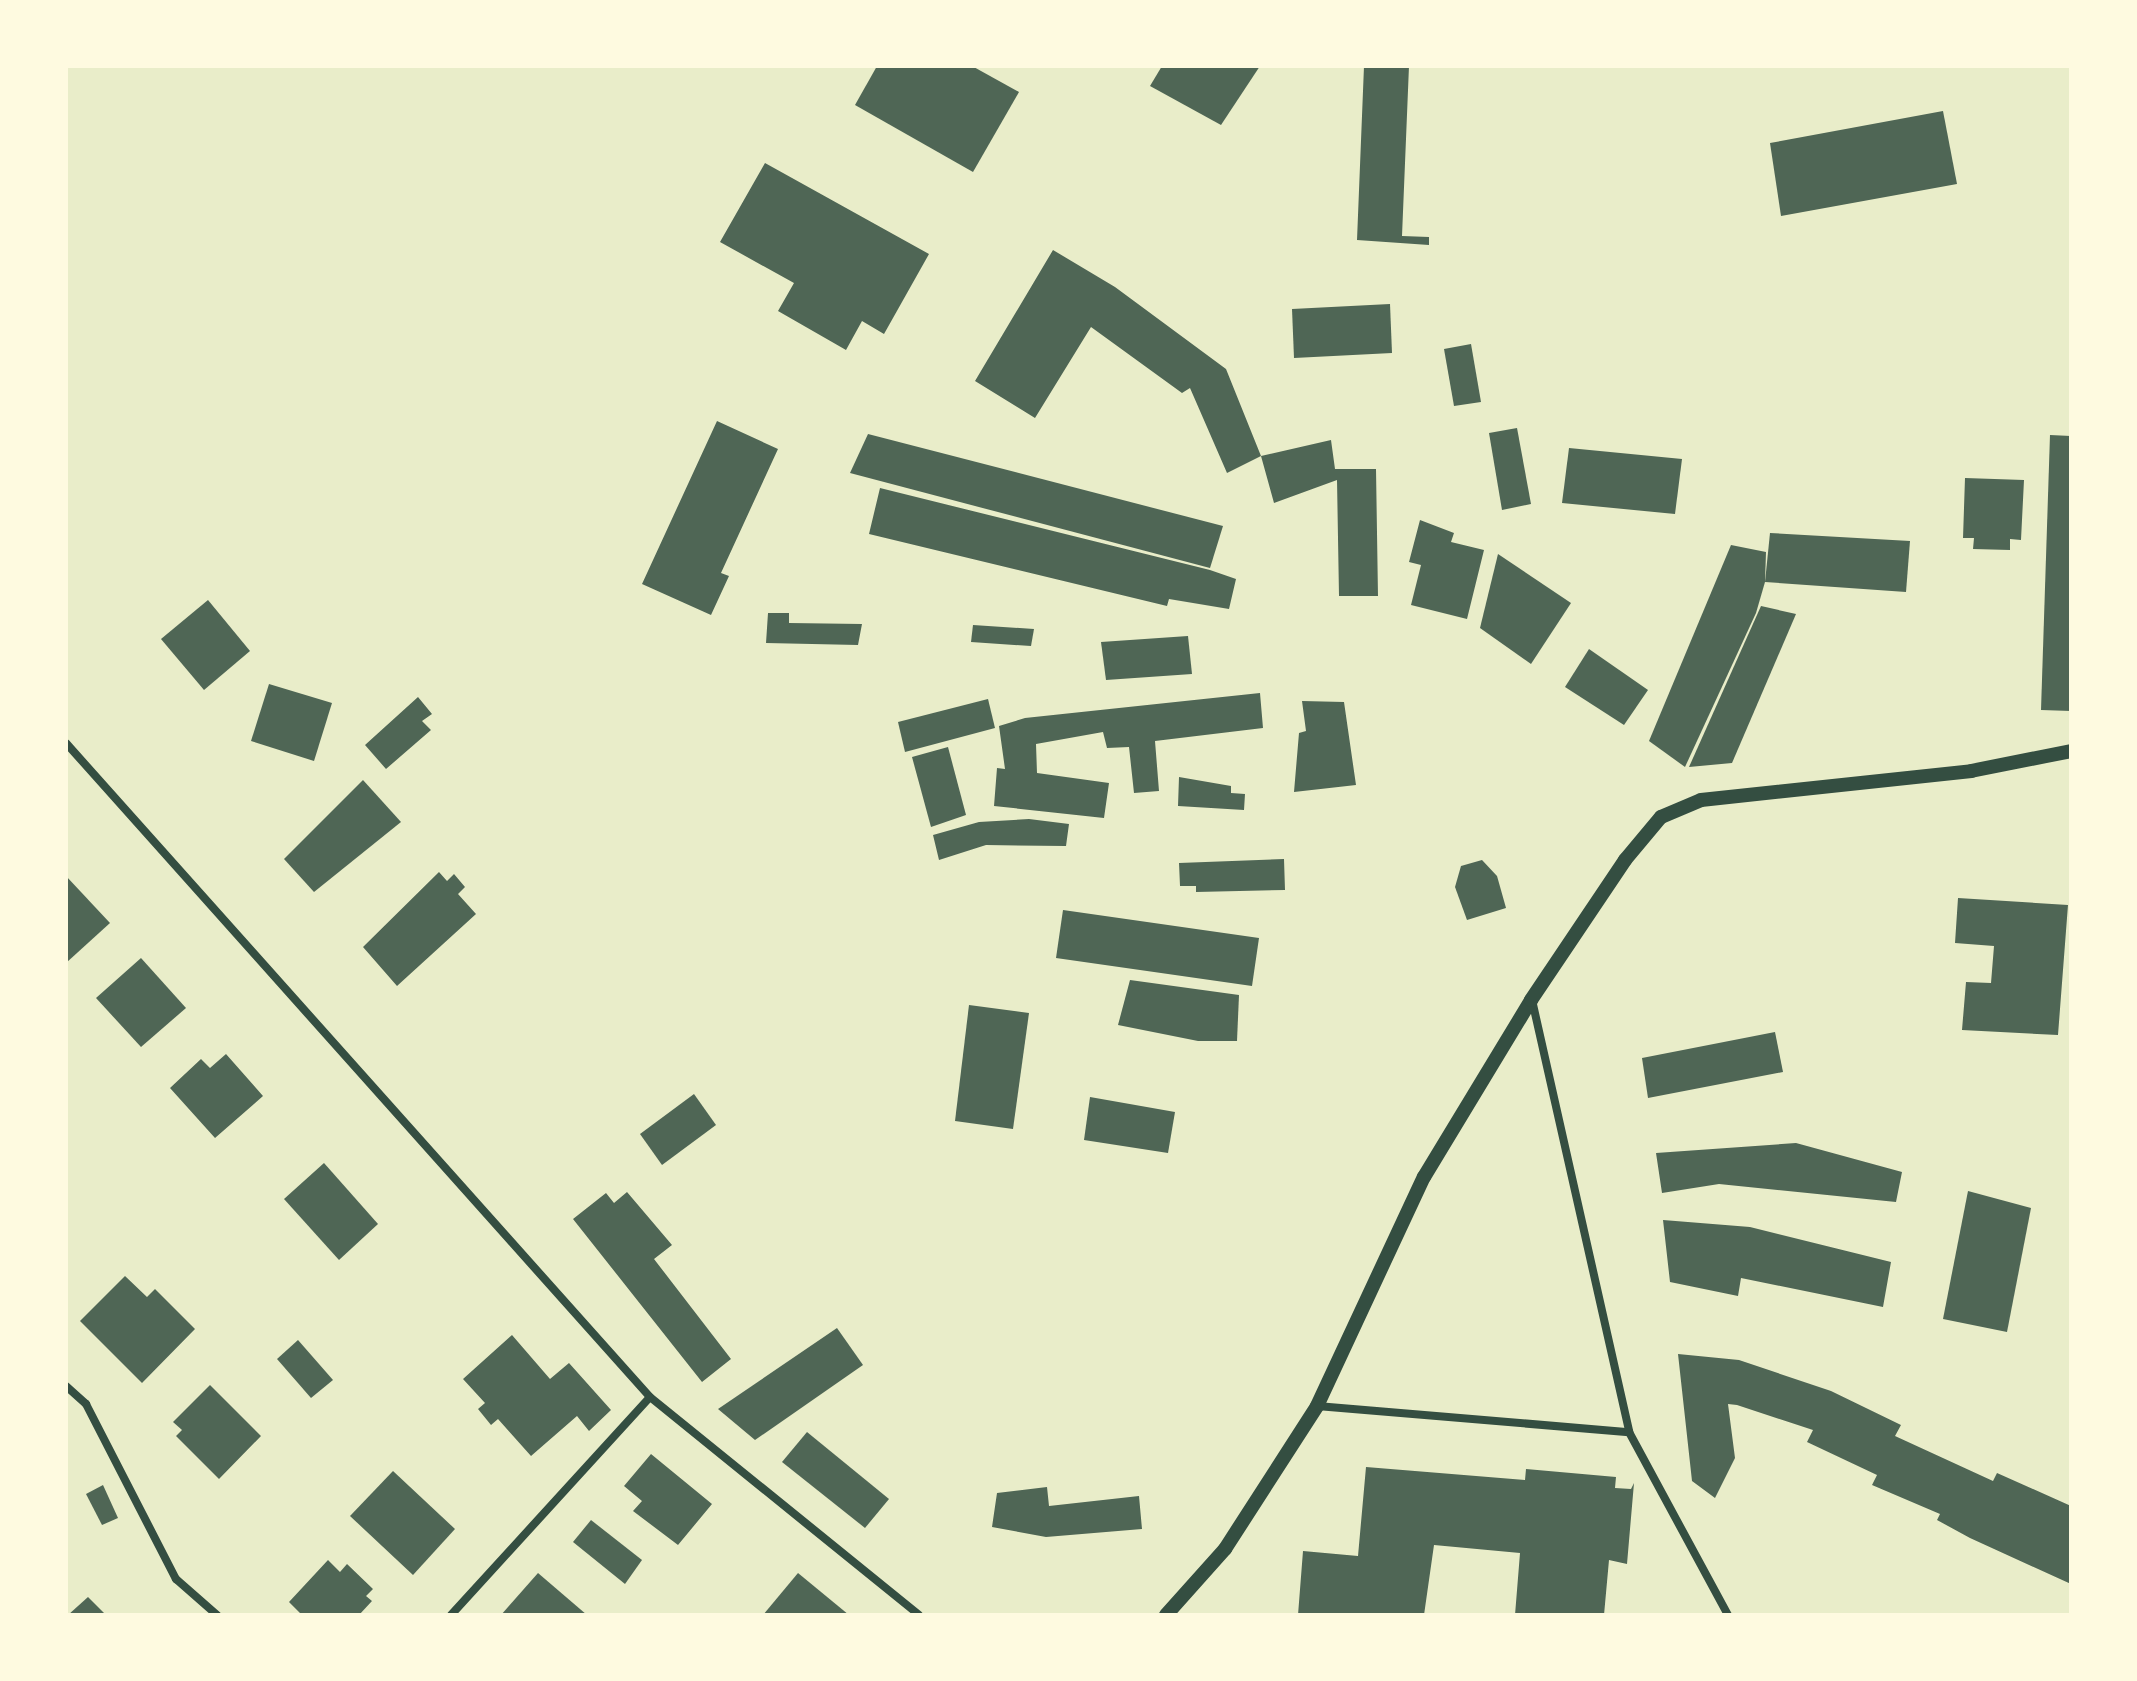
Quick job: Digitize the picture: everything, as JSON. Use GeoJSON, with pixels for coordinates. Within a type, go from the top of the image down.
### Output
{"type":"FeatureCollection","features":[{"type":"Feature","properties":{"kind":"street"},"geometry":{"type":"LineString","coordinates":[[66,743],[650,1397],[919,1615]]}},
{"type":"Feature","properties":{"kind":"street"},"geometry":{"type":"LineString","coordinates":[[1166,1615],[1225,1549],[1317,1406],[1424,1177],[1531,1000],[1625,860],[1661,817],[1701,800],[1971,771],[2071,751]]}},
{"type":"Feature","properties":{"kind":"street"},"geometry":{"type":"LineString","coordinates":[[1531,1000],[1629,1432],[1728,1615]]}},
{"type":"Feature","properties":{"kind":"street"},"geometry":{"type":"LineString","coordinates":[[66,1386],[86,1404],[176,1579],[217,1615]]}},
{"type":"Feature","properties":{"kind":"street"},"geometry":{"type":"LineString","coordinates":[[451,1615],[650,1397]]}},
{"type":"Feature","properties":{"kind":"street"},"geometry":{"type":"LineString","coordinates":[[1317,1406],[1629,1432]]}},
{"type":"Feature","properties":{"kind":"building"},"geometry":{"type":"Polygon","coordinates":[[[877,66],[972,66],[1019,92],[973,172],[855,105],[877,66]]]}},
{"type":"Feature","properties":{"kind":"building"},"geometry":{"type":"Polygon","coordinates":[[[1162,66],[1260,66],[1221,125],[1150,86],[1162,66]]]}},
{"type":"Feature","properties":{"kind":"building"},"geometry":{"type":"Polygon","coordinates":[[[1364,66],[1409,66],[1402,236],[1429,237],[1429,245],[1357,240],[1364,66]]]}},
{"type":"Feature","properties":{"kind":"building"},"geometry":{"type":"Polygon","coordinates":[[[1943,111],[1957,184],[1781,216],[1770,143],[1943,111]]]}},
{"type":"Feature","properties":{"kind":"building"},"geometry":{"type":"Polygon","coordinates":[[[765,163],[929,254],[884,334],[862,321],[846,350],[778,311],[794,283],[720,242],[765,163]]]}},
{"type":"Feature","properties":{"kind":"building"},"geometry":{"type":"Polygon","coordinates":[[[1053,250],[1115,287],[1226,369],[1261,456],[1227,473],[1190,388],[1182,393],[1091,327],[1035,418],[975,381],[1053,250]]]}},
{"type":"Feature","properties":{"kind":"building"},"geometry":{"type":"Polygon","coordinates":[[[1390,304],[1392,353],[1294,358],[1292,309],[1390,304]]]}},
{"type":"Feature","properties":{"kind":"building"},"geometry":{"type":"Polygon","coordinates":[[[1471,344],[1481,402],[1454,406],[1444,349],[1471,344]]]}},
{"type":"Feature","properties":{"kind":"building"},"geometry":{"type":"Polygon","coordinates":[[[717,421],[778,449],[721,573],[729,576],[711,615],[642,584],[717,421]]]}},
{"type":"Feature","properties":{"kind":"building"},"geometry":{"type":"Polygon","coordinates":[[[1517,428],[1531,504],[1502,510],[1489,433],[1517,428]]]}},
{"type":"Feature","properties":{"kind":"building"},"geometry":{"type":"Polygon","coordinates":[[[868,434],[1223,526],[1210,568],[850,473],[868,434]]]}},
{"type":"Feature","properties":{"kind":"building"},"geometry":{"type":"Polygon","coordinates":[[[2050,435],[2071,436],[2071,711],[2041,710],[2050,435]]]}},
{"type":"Feature","properties":{"kind":"building"},"geometry":{"type":"Polygon","coordinates":[[[1331,440],[1335,469],[1376,469],[1378,596],[1339,596],[1337,480],[1274,503],[1261,456],[1331,440]]]}},
{"type":"Feature","properties":{"kind":"building"},"geometry":{"type":"Polygon","coordinates":[[[1569,448],[1682,459],[1675,514],[1562,503],[1569,448]]]}},
{"type":"Feature","properties":{"kind":"building"},"geometry":{"type":"Polygon","coordinates":[[[1965,478],[2024,480],[2021,540],[2010,539],[2010,550],[1973,549],[1974,538],[1963,538],[1965,478]]]}},
{"type":"Feature","properties":{"kind":"building"},"geometry":{"type":"Polygon","coordinates":[[[880,488],[1236,579],[1229,609],[1169,599],[1167,606],[869,534],[880,488]]]}},
{"type":"Feature","properties":{"kind":"building"},"geometry":{"type":"Polygon","coordinates":[[[1420,520],[1454,533],[1451,542],[1484,550],[1467,619],[1411,605],[1421,565],[1409,562],[1420,520]]]}},
{"type":"Feature","properties":{"kind":"building"},"geometry":{"type":"Polygon","coordinates":[[[1770,533],[1910,541],[1906,592],[1765,582],[1770,533]]]}},
{"type":"Feature","properties":{"kind":"building"},"geometry":{"type":"Polygon","coordinates":[[[1731,545],[1766,552],[1765,582],[1756,613],[1685,767],[1649,741],[1731,545]]]}},
{"type":"Feature","properties":{"kind":"building"},"geometry":{"type":"Polygon","coordinates":[[[1498,554],[1571,603],[1531,664],[1480,628],[1498,554]]]}},
{"type":"Feature","properties":{"kind":"building"},"geometry":{"type":"Polygon","coordinates":[[[208,600],[250,651],[204,690],[161,639],[208,600]]]}},
{"type":"Feature","properties":{"kind":"building"},"geometry":{"type":"Polygon","coordinates":[[[1761,606],[1796,614],[1732,763],[1689,767],[1761,606]]]}},
{"type":"Feature","properties":{"kind":"building"},"geometry":{"type":"Polygon","coordinates":[[[768,613],[789,613],[789,623],[862,624],[858,645],[766,643],[768,613]]]}},
{"type":"Feature","properties":{"kind":"building"},"geometry":{"type":"Polygon","coordinates":[[[973,625],[1034,629],[1031,646],[971,642],[973,625]]]}},
{"type":"Feature","properties":{"kind":"building"},"geometry":{"type":"Polygon","coordinates":[[[1188,636],[1192,674],[1106,680],[1101,642],[1188,636]]]}},
{"type":"Feature","properties":{"kind":"building"},"geometry":{"type":"Polygon","coordinates":[[[1589,649],[1648,690],[1624,725],[1565,687],[1589,649]]]}},
{"type":"Feature","properties":{"kind":"building"},"geometry":{"type":"Polygon","coordinates":[[[269,684],[332,703],[314,761],[251,741],[269,684]]]}},
{"type":"Feature","properties":{"kind":"building"},"geometry":{"type":"Polygon","coordinates":[[[1260,693],[1263,728],[1155,741],[1159,791],[1134,793],[1129,747],[1107,748],[1103,732],[1036,744],[1037,773],[1109,783],[1104,818],[994,806],[997,768],[1005,769],[999,726],[1025,718],[1260,693]]]}},
{"type":"Feature","properties":{"kind":"building"},"geometry":{"type":"Polygon","coordinates":[[[418,697],[432,714],[422,721],[431,730],[386,769],[365,745],[418,697]]]}},
{"type":"Feature","properties":{"kind":"building"},"geometry":{"type":"Polygon","coordinates":[[[988,699],[995,728],[905,752],[898,722],[988,699]]]}},
{"type":"Feature","properties":{"kind":"building"},"geometry":{"type":"Polygon","coordinates":[[[1302,701],[1344,702],[1356,785],[1294,792],[1299,733],[1306,731],[1302,701]]]}},
{"type":"Feature","properties":{"kind":"building"},"geometry":{"type":"Polygon","coordinates":[[[948,747],[966,815],[931,827],[912,757],[948,747]]]}},
{"type":"Feature","properties":{"kind":"building"},"geometry":{"type":"Polygon","coordinates":[[[1179,777],[1231,786],[1231,793],[1245,794],[1244,810],[1178,806],[1179,777]]]}},
{"type":"Feature","properties":{"kind":"building"},"geometry":{"type":"Polygon","coordinates":[[[363,780],[401,822],[314,892],[284,859],[363,780]]]}},
{"type":"Feature","properties":{"kind":"building"},"geometry":{"type":"Polygon","coordinates":[[[1029,819],[1069,824],[1066,846],[986,845],[939,860],[933,835],[979,822],[1029,819]]]}},
{"type":"Feature","properties":{"kind":"building"},"geometry":{"type":"Polygon","coordinates":[[[1284,859],[1285,890],[1196,892],[1196,886],[1180,886],[1179,863],[1284,859]]]}},
{"type":"Feature","properties":{"kind":"building"},"geometry":{"type":"Polygon","coordinates":[[[1482,860],[1497,876],[1506,908],[1467,920],[1455,887],[1461,866],[1482,860]]]}},
{"type":"Feature","properties":{"kind":"building"},"geometry":{"type":"Polygon","coordinates":[[[439,872],[447,881],[454,874],[465,887],[458,894],[476,914],[397,986],[363,947],[439,872]]]}},
{"type":"Feature","properties":{"kind":"building"},"geometry":{"type":"Polygon","coordinates":[[[66,876],[110,923],[66,963],[66,876]]]}},
{"type":"Feature","properties":{"kind":"building"},"geometry":{"type":"Polygon","coordinates":[[[1958,898],[2068,905],[2058,1035],[1962,1030],[1966,982],[1991,983],[1994,946],[1955,943],[1958,898]]]}},
{"type":"Feature","properties":{"kind":"building"},"geometry":{"type":"Polygon","coordinates":[[[1063,910],[1259,938],[1252,986],[1056,958],[1063,910]]]}},
{"type":"Feature","properties":{"kind":"building"},"geometry":{"type":"Polygon","coordinates":[[[141,958],[186,1008],[141,1047],[96,998],[141,958]]]}},
{"type":"Feature","properties":{"kind":"building"},"geometry":{"type":"Polygon","coordinates":[[[1130,980],[1239,995],[1237,1041],[1198,1041],[1118,1025],[1130,980]]]}},
{"type":"Feature","properties":{"kind":"building"},"geometry":{"type":"Polygon","coordinates":[[[969,1005],[1029,1013],[1013,1129],[955,1121],[969,1005]]]}},
{"type":"Feature","properties":{"kind":"building"},"geometry":{"type":"Polygon","coordinates":[[[1775,1032],[1783,1072],[1648,1098],[1642,1058],[1775,1032]]]}},
{"type":"Feature","properties":{"kind":"building"},"geometry":{"type":"Polygon","coordinates":[[[226,1054],[263,1096],[215,1138],[170,1088],[201,1059],[210,1068],[226,1054]]]}},
{"type":"Feature","properties":{"kind":"building"},"geometry":{"type":"Polygon","coordinates":[[[694,1094],[716,1125],[662,1165],[640,1134],[694,1094]]]}},
{"type":"Feature","properties":{"kind":"building"},"geometry":{"type":"Polygon","coordinates":[[[1090,1097],[1175,1112],[1168,1153],[1084,1140],[1090,1097]]]}},
{"type":"Feature","properties":{"kind":"building"},"geometry":{"type":"Polygon","coordinates":[[[1796,1143],[1902,1172],[1896,1202],[1719,1184],[1662,1193],[1656,1153],[1796,1143]]]}},
{"type":"Feature","properties":{"kind":"building"},"geometry":{"type":"Polygon","coordinates":[[[324,1163],[378,1224],[339,1260],[284,1199],[324,1163]]]}},
{"type":"Feature","properties":{"kind":"building"},"geometry":{"type":"Polygon","coordinates":[[[1968,1191],[2031,1208],[2007,1332],[1943,1319],[1968,1191]]]}},
{"type":"Feature","properties":{"kind":"building"},"geometry":{"type":"Polygon","coordinates":[[[627,1192],[672,1245],[654,1259],[731,1359],[702,1382],[573,1219],[606,1193],[614,1203],[627,1192]]]}},
{"type":"Feature","properties":{"kind":"building"},"geometry":{"type":"Polygon","coordinates":[[[1663,1220],[1750,1227],[1891,1262],[1883,1307],[1741,1278],[1738,1296],[1670,1282],[1663,1220]]]}},
{"type":"Feature","properties":{"kind":"building"},"geometry":{"type":"Polygon","coordinates":[[[125,1276],[147,1297],[155,1289],[195,1329],[142,1383],[80,1321],[125,1276]]]}},
{"type":"Feature","properties":{"kind":"building"},"geometry":{"type":"Polygon","coordinates":[[[837,1328],[863,1365],[755,1440],[718,1409],[837,1328]]]}},
{"type":"Feature","properties":{"kind":"building"},"geometry":{"type":"Polygon","coordinates":[[[512,1335],[550,1379],[569,1363],[611,1410],[589,1431],[577,1416],[531,1456],[498,1419],[491,1425],[478,1409],[485,1403],[463,1379],[512,1335]]]}},
{"type":"Feature","properties":{"kind":"building"},"geometry":{"type":"Polygon","coordinates":[[[298,1340],[333,1380],[311,1398],[277,1359],[298,1340]]]}},
{"type":"Feature","properties":{"kind":"building"},"geometry":{"type":"Polygon","coordinates":[[[1678,1354],[1739,1360],[1831,1391],[1901,1425],[1895,1436],[1993,1481],[1997,1473],[2071,1506],[2071,1584],[1970,1538],[1937,1520],[1940,1514],[1872,1485],[1877,1475],[1807,1442],[1813,1430],[1737,1405],[1728,1404],[1735,1458],[1715,1498],[1692,1481],[1678,1354]]]}},
{"type":"Feature","properties":{"kind":"building"},"geometry":{"type":"Polygon","coordinates":[[[210,1385],[261,1436],[219,1479],[176,1436],[182,1430],[173,1422],[210,1385]]]}},
{"type":"Feature","properties":{"kind":"building"},"geometry":{"type":"Polygon","coordinates":[[[807,1432],[889,1499],[865,1528],[782,1462],[807,1432]]]}},
{"type":"Feature","properties":{"kind":"building"},"geometry":{"type":"Polygon","coordinates":[[[651,1454],[712,1504],[678,1545],[633,1511],[642,1501],[624,1486],[651,1454]]]}},
{"type":"Feature","properties":{"kind":"building"},"geometry":{"type":"Polygon","coordinates":[[[1366,1467],[1525,1480],[1526,1469],[1616,1477],[1615,1488],[1631,1489],[1634,1483],[1627,1564],[1609,1560],[1604,1615],[1515,1615],[1520,1553],[1434,1545],[1424,1615],[1298,1615],[1303,1551],[1358,1556],[1366,1467]]]}},
{"type":"Feature","properties":{"kind":"building"},"geometry":{"type":"Polygon","coordinates":[[[393,1471],[455,1529],[413,1575],[350,1516],[393,1471]]]}},
{"type":"Feature","properties":{"kind":"building"},"geometry":{"type":"Polygon","coordinates":[[[103,1485],[118,1518],[102,1525],[86,1494],[103,1485]]]}},
{"type":"Feature","properties":{"kind":"building"},"geometry":{"type":"Polygon","coordinates":[[[1047,1487],[1049,1506],[1139,1496],[1142,1529],[1046,1537],[992,1527],[997,1493],[1047,1487]]]}},
{"type":"Feature","properties":{"kind":"building"},"geometry":{"type":"Polygon","coordinates":[[[591,1520],[642,1560],[625,1584],[573,1542],[591,1520]]]}},
{"type":"Feature","properties":{"kind":"building"},"geometry":{"type":"Polygon","coordinates":[[[328,1560],[340,1572],[347,1564],[373,1589],[366,1596],[372,1601],[359,1615],[302,1615],[289,1602],[328,1560]]]}},
{"type":"Feature","properties":{"kind":"building"},"geometry":{"type":"Polygon","coordinates":[[[538,1573],[587,1615],[501,1615],[538,1573]]]}},
{"type":"Feature","properties":{"kind":"building"},"geometry":{"type":"Polygon","coordinates":[[[798,1573],[849,1615],[763,1615],[798,1573]]]}},
{"type":"Feature","properties":{"kind":"building"},"geometry":{"type":"Polygon","coordinates":[[[88,1597],[106,1615],[68,1615],[88,1597]]]}}]}
